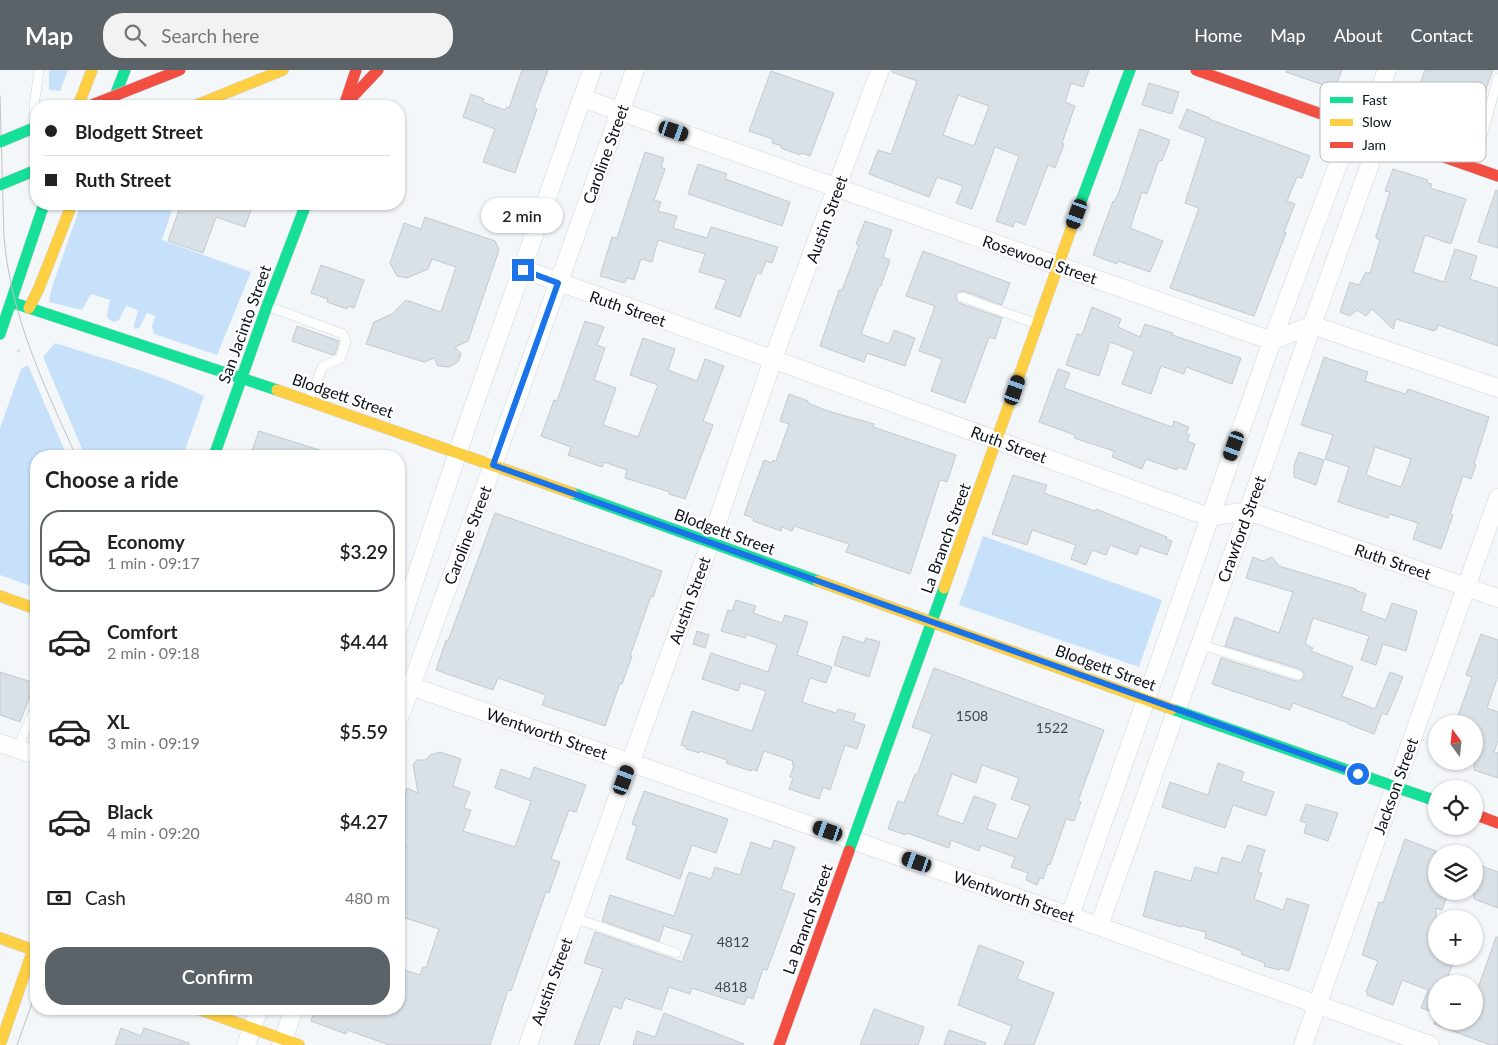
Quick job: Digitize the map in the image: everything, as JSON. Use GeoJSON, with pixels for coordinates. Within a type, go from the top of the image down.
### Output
{"type":"FeatureCollection","features":[{"type":"Feature","properties":{"kind":"main road"},"geometry":{"type":"LineString","coordinates":[[80,100],[92,70]]}},
{"type":"Feature","properties":{"kind":"main road"},"geometry":{"type":"LineString","coordinates":[[113,100],[125,70]]}},
{"type":"Feature","properties":{"kind":"main road"},"geometry":{"type":"LineString","coordinates":[[104,100],[180,70]]}},
{"type":"Feature","properties":{"kind":"main road"},"geometry":{"type":"LineString","coordinates":[[209,100],[283,70]]}},
{"type":"Feature","properties":{"kind":"main road"},"geometry":{"type":"LineString","coordinates":[[346,100],[356,70]]}},
{"type":"Feature","properties":{"kind":"main road"},"geometry":{"type":"LineString","coordinates":[[350,100],[378,70]]}},
{"type":"Feature","properties":{"kind":"main road","name":"La Branch Street"},"geometry":{"type":"LineString","coordinates":[[779,1045],[1130,70]]}},
{"type":"Feature","properties":{"kind":"main road"},"geometry":{"type":"LineString","coordinates":[[1196,70],[1320,114]]}},
{"type":"Feature","properties":{"kind":"main road"},"geometry":{"type":"LineString","coordinates":[[0,142],[30,130]]}},
{"type":"Feature","properties":{"kind":"main road"},"geometry":{"type":"LineString","coordinates":[[1457,162],[1498,176]]}},
{"type":"Feature","properties":{"kind":"main road"},"geometry":{"type":"LineString","coordinates":[[0,185],[30,172]]}},
{"type":"Feature","properties":{"kind":"main road"},"geometry":{"type":"LineString","coordinates":[[0,334],[5,300],[42,210]]}},
{"type":"Feature","properties":{"kind":"main road"},"geometry":{"type":"LineString","coordinates":[[0,340],[30,308],[70,210]]}},
{"type":"Feature","properties":{"kind":"main road","name":"San Jacinto Street"},"geometry":{"type":"LineString","coordinates":[[216,450],[267,306],[304,210]]}},
{"type":"Feature","properties":{"kind":"main road","name":"Blodgett Street"},"geometry":{"type":"LineString","coordinates":[[5,300],[309,400],[1145,699],[1428,798]]}},
{"type":"Feature","properties":{"kind":"main road"},"geometry":{"type":"LineString","coordinates":[[0,596],[30,607]]}},
{"type":"Feature","properties":{"kind":"main road"},"geometry":{"type":"LineString","coordinates":[[1483,817],[1498,823]]}},
{"type":"Feature","properties":{"kind":"main road"},"geometry":{"type":"LineString","coordinates":[[0,938],[30,946]]}},
{"type":"Feature","properties":{"kind":"main road"},"geometry":{"type":"LineString","coordinates":[[0,1045],[4,1021],[30,959]]}},
{"type":"Feature","properties":{"kind":"main road"},"geometry":{"type":"LineString","coordinates":[[215,1015],[288,1043]]}},
{"type":"Feature","properties":{"kind":"street","name":"Caroline Street"},"geometry":{"type":"LineString","coordinates":[[405,609],[465,430],[592,70]]}},
{"type":"Feature","properties":{"kind":"street","name":"Caroline Street"},"geometry":{"type":"LineString","coordinates":[[405,682],[493,465],[635,70]]}},
{"type":"Feature","properties":{"kind":"street","name":"Austin Street"},"geometry":{"type":"LineString","coordinates":[[528,1045],[710,543],[773,359],[880,70]]}},
{"type":"Feature","properties":{"kind":"street","name":"Crawford Street"},"geometry":{"type":"LineString","coordinates":[[1382,82],[1387,70]]}},
{"type":"Feature","properties":{"kind":"street","name":"Rosewood Street"},"geometry":{"type":"LineString","coordinates":[[582,98],[1272,340]]}},
{"type":"Feature","properties":{"kind":"street","name":"Crawford Street"},"geometry":{"type":"LineString","coordinates":[[1070,916],[1272,340],[1339,162]]}},
{"type":"Feature","properties":{"kind":"street","name":"Crawford Street"},"geometry":{"type":"LineString","coordinates":[[1099,926],[1248,511],[1370,162]]}},
{"type":"Feature","properties":{"kind":"street","name":"Ruth Street"},"geometry":{"type":"LineString","coordinates":[[523,270],[1209,517],[1248,511],[1498,598]]}},
{"type":"Feature","properties":{"kind":"street"},"geometry":{"type":"LineString","coordinates":[[1272,340],[1312,325],[1498,388]]}},
{"type":"Feature","properties":{"kind":"street","name":"Jackson Street"},"geometry":{"type":"LineString","coordinates":[[1303,1045],[1498,498]]}},
{"type":"Feature","properties":{"kind":"street","name":"Wentworth Street"},"geometry":{"type":"LineString","coordinates":[[405,684],[1099,926],[1430,1045]]}},
{"type":"Feature","properties":{"kind":"street"},"geometry":{"type":"LineString","coordinates":[[0,742],[30,753]]}},
{"type":"Feature","properties":{"kind":"street"},"geometry":{"type":"LineString","coordinates":[[246,1045],[257,1015]]}},
{"type":"Feature","properties":{"kind":"street"},"geometry":{"type":"LineString","coordinates":[[288,1043],[293,1015]]}},
{"type":"Feature","properties":{"kind":"lane"},"geometry":{"type":"LineString","coordinates":[[35,100],[39,70]]}},
{"type":"Feature","properties":{"kind":"lane"},"geometry":{"type":"LineString","coordinates":[[1486,123],[1498,78]]}},
{"type":"Feature","properties":{"kind":"lane"},"geometry":{"type":"LineString","coordinates":[[1474,168],[1476,162]]}},
{"type":"Feature","properties":{"kind":"lane"},"geometry":{"type":"LineString","coordinates":[[962,297],[1038,324]]}},
{"type":"Feature","properties":{"kind":"lane"},"geometry":{"type":"LineString","coordinates":[[267,306],[342,334],[346,341],[340,360],[323,366],[309,400]]}},
{"type":"Feature","properties":{"kind":"lane"},"geometry":{"type":"LineString","coordinates":[[1199,644],[1298,675]]}},
{"type":"Feature","properties":{"kind":"lane"},"geometry":{"type":"LineString","coordinates":[[17,748],[30,724]]}},
{"type":"Feature","properties":{"kind":"lane"},"geometry":{"type":"LineString","coordinates":[[574,918],[676,953]]}},
{"type":"Feature","properties":{"kind":"path"},"geometry":{"type":"LineString","coordinates":[[17,350],[24,353]]}},
{"type":"Feature","properties":{"kind":"shaded area"},"geometry":{"type":"Polygon","coordinates":[[[49,70],[68,70],[60,91],[49,90],[49,70]]]}},
{"type":"Feature","properties":{"kind":"shaded area"},"geometry":{"type":"Polygon","coordinates":[[[79,210],[172,210],[162,240],[251,272],[217,355],[154,334],[152,327],[155,316],[147,313],[139,328],[135,329],[134,325],[138,310],[126,306],[119,320],[114,322],[108,319],[107,315],[110,300],[91,294],[82,310],[49,302],[51,290],[79,210]]]}},
{"type":"Feature","properties":{"kind":"shaded area"},"geometry":{"type":"Polygon","coordinates":[[[55,343],[149,373],[204,396],[185,450],[82,450],[43,357],[55,343]]]}},
{"type":"Feature","properties":{"kind":"shaded area"},"geometry":{"type":"Polygon","coordinates":[[[28,365],[64,450],[30,450],[30,586],[0,575],[0,428],[21,369],[28,365]]]}},
{"type":"Feature","properties":{"kind":"shaded area"},"geometry":{"type":"Polygon","coordinates":[[[983,536],[1162,600],[1139,667],[959,605],[983,536]]]}},
{"type":"Feature","properties":{"kind":"building"},"geometry":{"type":"Polygon","coordinates":[[[522,70],[548,70],[534,108],[537,109],[515,173],[483,162],[495,129],[463,117],[471,94],[484,99],[483,102],[505,110],[507,107],[509,108],[522,70]]]}},
{"type":"Feature","properties":{"kind":"building"},"geometry":{"type":"Polygon","coordinates":[[[892,70],[1089,70],[1083,87],[1071,83],[1065,102],[1075,106],[1062,143],[1064,144],[1055,168],[1048,165],[1025,225],[1015,221],[1013,227],[996,221],[1019,156],[995,147],[972,209],[956,203],[963,186],[937,177],[929,197],[869,174],[878,150],[891,154],[917,81],[892,72],[892,70]],[[958,95],[943,135],[974,146],[989,106],[958,95]]]}},
{"type":"Feature","properties":{"kind":"building"},"geometry":{"type":"Polygon","coordinates":[[[1286,70],[1342,70],[1338,82],[1320,82],[1320,84],[1286,72],[1286,70]]]}},
{"type":"Feature","properties":{"kind":"building"},"geometry":{"type":"Polygon","coordinates":[[[1425,70],[1493,70],[1486,89],[1486,82],[1420,82],[1425,70]]]}},
{"type":"Feature","properties":{"kind":"building"},"geometry":{"type":"Polygon","coordinates":[[[771,71],[834,93],[810,156],[801,153],[800,155],[781,148],[782,146],[772,143],[773,139],[749,131],[771,71]]]}},
{"type":"Feature","properties":{"kind":"building"},"geometry":{"type":"Polygon","coordinates":[[[1149,83],[1179,92],[1172,114],[1142,105],[1149,83]]]}},
{"type":"Feature","properties":{"kind":"building"},"geometry":{"type":"Polygon","coordinates":[[[1187,109],[1310,156],[1302,178],[1297,177],[1287,201],[1295,204],[1284,232],[1286,233],[1254,316],[1170,288],[1199,208],[1185,203],[1206,138],[1179,128],[1187,109]]]}},
{"type":"Feature","properties":{"kind":"building"},"geometry":{"type":"Polygon","coordinates":[[[1140,129],[1170,140],[1162,161],[1159,160],[1147,194],[1142,192],[1130,228],[1163,241],[1150,272],[1118,261],[1117,264],[1093,255],[1113,201],[1119,192],[1140,129]]]}},
{"type":"Feature","properties":{"kind":"building"},"geometry":{"type":"Polygon","coordinates":[[[645,152],[664,158],[661,167],[665,169],[654,200],[661,202],[658,211],[677,216],[673,228],[707,238],[711,227],[778,247],[772,263],[766,261],[761,274],[757,273],[740,317],[715,308],[726,280],[699,272],[705,254],[658,240],[652,262],[641,259],[634,280],[627,278],[625,283],[600,276],[612,237],[617,238],[645,152]]]}},
{"type":"Feature","properties":{"kind":"building"},"geometry":{"type":"Polygon","coordinates":[[[698,164],[727,174],[725,179],[790,202],[782,226],[688,194],[698,164]]]}},
{"type":"Feature","properties":{"kind":"building"},"geometry":{"type":"Polygon","coordinates":[[[1393,169],[1428,180],[1427,183],[1432,184],[1430,188],[1466,199],[1451,244],[1425,235],[1413,272],[1444,282],[1455,249],[1477,256],[1470,279],[1498,288],[1498,346],[1438,325],[1434,331],[1396,319],[1393,329],[1372,309],[1366,316],[1357,310],[1350,316],[1340,312],[1350,282],[1359,285],[1366,272],[1370,273],[1380,240],[1376,236],[1390,192],[1385,191],[1393,169]]]}},
{"type":"Feature","properties":{"kind":"building"},"geometry":{"type":"Polygon","coordinates":[[[1496,190],[1498,191],[1498,248],[1478,242],[1496,190]]]}},
{"type":"Feature","properties":{"kind":"building"},"geometry":{"type":"Polygon","coordinates":[[[179,210],[251,210],[245,227],[216,217],[203,253],[168,241],[179,210]]]}},
{"type":"Feature","properties":{"kind":"building"},"geometry":{"type":"Polygon","coordinates":[[[425,217],[495,241],[499,250],[468,341],[455,347],[461,354],[458,362],[449,367],[438,366],[434,358],[424,362],[366,344],[374,322],[392,314],[406,300],[441,312],[456,267],[432,259],[428,269],[407,278],[397,276],[390,263],[404,223],[421,229],[425,217]]]}},
{"type":"Feature","properties":{"kind":"building"},"geometry":{"type":"Polygon","coordinates":[[[865,221],[892,230],[883,257],[890,260],[861,334],[889,344],[894,330],[915,338],[905,366],[867,353],[864,362],[820,346],[839,290],[842,290],[859,245],[856,244],[865,221]]]}},
{"type":"Feature","properties":{"kind":"building"},"geometry":{"type":"Polygon","coordinates":[[[923,251],[1010,283],[1002,305],[964,291],[956,294],[956,299],[959,303],[1002,318],[995,339],[989,337],[965,403],[931,391],[942,359],[919,351],[935,306],[906,296],[923,251]]]}},
{"type":"Feature","properties":{"kind":"building"},"geometry":{"type":"Polygon","coordinates":[[[321,265],[364,280],[354,308],[348,306],[347,309],[327,302],[328,299],[311,293],[321,265]]]}},
{"type":"Feature","properties":{"kind":"building"},"geometry":{"type":"Polygon","coordinates":[[[1092,307],[1121,319],[1118,327],[1140,337],[1145,324],[1241,358],[1232,384],[1186,367],[1184,374],[1161,366],[1151,394],[1122,384],[1134,351],[1110,342],[1099,376],[1066,365],[1077,334],[1082,335],[1092,307]]]}},
{"type":"Feature","properties":{"kind":"building"},"geometry":{"type":"Polygon","coordinates":[[[585,321],[604,327],[597,345],[605,348],[594,380],[616,388],[603,425],[638,437],[658,385],[630,375],[643,338],[675,349],[668,370],[697,381],[705,359],[724,366],[703,421],[713,425],[685,499],[669,494],[670,492],[625,478],[627,470],[604,462],[602,467],[568,455],[571,447],[541,436],[554,400],[557,401],[585,321]]]}},
{"type":"Feature","properties":{"kind":"building"},"geometry":{"type":"Polygon","coordinates":[[[297,326],[339,341],[335,354],[333,355],[292,341],[297,326]]]}},
{"type":"Feature","properties":{"kind":"building"},"geometry":{"type":"Polygon","coordinates":[[[1324,357],[1368,372],[1365,381],[1406,394],[1408,389],[1489,417],[1471,479],[1463,476],[1450,514],[1453,515],[1441,549],[1413,539],[1418,523],[1390,514],[1388,518],[1338,502],[1349,467],[1325,459],[1333,435],[1301,425],[1324,357]],[[1375,447],[1366,475],[1401,487],[1411,459],[1375,447]]]}},
{"type":"Feature","properties":{"kind":"building"},"geometry":{"type":"Polygon","coordinates":[[[1058,369],[1070,373],[1064,388],[1172,427],[1174,421],[1189,427],[1186,433],[1190,435],[1187,441],[1195,444],[1186,470],[1178,467],[1177,470],[1146,459],[1142,469],[1112,457],[1114,451],[1074,438],[1075,435],[1039,422],[1058,369]]]}},
{"type":"Feature","properties":{"kind":"building"},"geometry":{"type":"Polygon","coordinates":[[[789,394],[828,411],[874,424],[873,427],[956,455],[947,482],[940,480],[910,574],[846,552],[849,544],[794,526],[792,531],[782,527],[781,531],[753,521],[754,518],[744,515],[764,460],[772,463],[773,460],[776,461],[789,424],[780,421],[789,394]]]}},
{"type":"Feature","properties":{"kind":"building"},"geometry":{"type":"Polygon","coordinates":[[[259,431],[319,450],[252,450],[259,431]]]}},
{"type":"Feature","properties":{"kind":"building"},"geometry":{"type":"Polygon","coordinates":[[[1299,452],[1324,460],[1316,485],[1294,477],[1294,466],[1299,452]]]}},
{"type":"Feature","properties":{"kind":"building"},"geometry":{"type":"Polygon","coordinates":[[[1013,475],[1047,485],[1044,493],[1095,511],[1096,509],[1167,537],[1166,539],[1172,541],[1167,555],[1140,546],[1137,555],[1110,545],[1106,555],[1092,550],[1086,565],[1071,559],[1076,545],[1032,530],[1027,545],[992,534],[1013,475]]]}},
{"type":"Feature","properties":{"kind":"building"},"geometry":{"type":"Polygon","coordinates":[[[495,513],[662,571],[653,597],[651,596],[630,656],[632,656],[605,726],[542,705],[546,695],[498,678],[493,690],[436,670],[495,513]]]}},
{"type":"Feature","properties":{"kind":"building"},"geometry":{"type":"Polygon","coordinates":[[[1253,557],[1263,561],[1272,557],[1279,566],[1356,589],[1366,594],[1361,611],[1386,620],[1392,603],[1417,611],[1406,651],[1383,644],[1376,665],[1361,660],[1369,636],[1313,618],[1305,644],[1313,648],[1311,651],[1353,667],[1342,696],[1375,709],[1390,672],[1403,677],[1387,715],[1382,713],[1374,734],[1293,703],[1290,710],[1212,684],[1221,658],[1296,681],[1300,681],[1304,677],[1304,673],[1300,669],[1225,646],[1235,617],[1279,633],[1293,592],[1246,578],[1253,557]]]}},
{"type":"Feature","properties":{"kind":"building"},"geometry":{"type":"Polygon","coordinates":[[[736,600],[756,606],[753,613],[782,623],[785,615],[808,622],[797,655],[832,667],[826,683],[810,678],[802,702],[836,713],[838,709],[856,714],[853,721],[865,725],[857,749],[845,745],[830,790],[823,787],[819,799],[789,789],[793,778],[790,777],[794,765],[792,765],[793,761],[764,751],[757,771],[752,769],[751,771],[726,763],[727,760],[700,751],[699,753],[686,749],[686,747],[681,745],[692,711],[752,731],[766,691],[741,683],[738,691],[702,679],[711,653],[768,672],[777,645],[746,634],[745,638],[721,631],[728,610],[732,611],[736,600]]]}},
{"type":"Feature","properties":{"kind":"building"},"geometry":{"type":"Polygon","coordinates":[[[697,631],[709,635],[705,648],[693,644],[697,631]]]}},
{"type":"Feature","properties":{"kind":"building"},"geometry":{"type":"Polygon","coordinates":[[[1481,634],[1498,640],[1498,676],[1487,708],[1498,712],[1498,740],[1494,752],[1498,753],[1498,778],[1474,770],[1483,770],[1483,715],[1458,715],[1472,677],[1466,675],[1481,634]]]}},
{"type":"Feature","properties":{"kind":"building"},"geometry":{"type":"Polygon","coordinates":[[[843,636],[864,643],[866,638],[880,642],[869,677],[834,665],[843,636]]]}},
{"type":"Feature","properties":{"kind":"building"},"geometry":{"type":"Polygon","coordinates":[[[934,668],[1104,730],[1078,801],[1081,802],[1074,821],[1066,819],[1050,865],[1048,864],[1043,879],[1040,878],[1037,885],[1026,880],[1028,873],[1011,867],[1015,857],[981,845],[979,851],[951,840],[949,848],[907,833],[906,835],[888,829],[898,801],[904,803],[915,774],[917,775],[932,734],[912,727],[934,668]],[[982,765],[976,783],[952,774],[937,815],[963,824],[974,796],[996,804],[987,829],[1017,839],[1030,806],[1011,799],[1019,778],[982,765]]]}},
{"type":"Feature","properties":{"kind":"building"},"geometry":{"type":"Polygon","coordinates":[[[0,672],[30,681],[30,696],[20,722],[0,715],[0,672]]]}},
{"type":"Feature","properties":{"kind":"building"},"geometry":{"type":"Polygon","coordinates":[[[440,752],[461,759],[453,786],[470,792],[464,808],[471,810],[463,831],[515,847],[531,801],[495,788],[501,769],[530,779],[534,767],[586,785],[576,812],[569,810],[551,859],[560,862],[549,893],[546,892],[511,991],[508,990],[490,1045],[389,1045],[347,1030],[346,1034],[311,1021],[313,1015],[405,1015],[405,970],[420,975],[423,967],[426,968],[439,929],[405,918],[405,794],[407,788],[418,793],[413,764],[417,760],[426,760],[430,755],[440,752]]]}},
{"type":"Feature","properties":{"kind":"building"},"geometry":{"type":"Polygon","coordinates":[[[1218,763],[1244,772],[1241,781],[1274,792],[1266,816],[1233,805],[1225,828],[1162,807],[1170,782],[1208,795],[1218,763]]]}},
{"type":"Feature","properties":{"kind":"building"},"geometry":{"type":"Polygon","coordinates":[[[644,791],[728,819],[716,853],[692,845],[680,879],[626,859],[637,826],[632,824],[644,791]]]}},
{"type":"Feature","properties":{"kind":"building"},"geometry":{"type":"Polygon","coordinates":[[[1306,804],[1338,813],[1328,841],[1304,833],[1307,823],[1300,821],[1306,804]]]}},
{"type":"Feature","properties":{"kind":"building"},"geometry":{"type":"Polygon","coordinates":[[[1405,839],[1428,848],[1428,900],[1446,900],[1442,910],[1436,908],[1436,910],[1428,910],[1428,965],[1452,965],[1449,975],[1428,975],[1428,990],[1402,980],[1393,1005],[1367,995],[1368,993],[1366,992],[1378,961],[1362,955],[1379,902],[1383,903],[1405,839]]]}},
{"type":"Feature","properties":{"kind":"building"},"geometry":{"type":"Polygon","coordinates":[[[774,840],[795,847],[781,889],[795,894],[767,970],[763,969],[753,999],[747,997],[744,1005],[692,988],[690,994],[669,987],[661,1010],[625,998],[621,1009],[613,1006],[599,1045],[574,1045],[603,969],[584,963],[595,932],[682,962],[692,935],[664,926],[659,941],[602,921],[610,895],[674,916],[689,872],[711,879],[715,867],[740,875],[751,842],[771,849],[774,840]]]}},
{"type":"Feature","properties":{"kind":"building"},"geometry":{"type":"Polygon","coordinates":[[[1248,845],[1265,850],[1258,872],[1262,873],[1254,899],[1283,910],[1287,898],[1309,905],[1289,971],[1264,966],[1265,963],[1241,954],[1242,951],[1205,938],[1206,932],[1143,916],[1155,871],[1191,881],[1195,867],[1217,873],[1222,857],[1241,863],[1248,845]]]}},
{"type":"Feature","properties":{"kind":"building"},"geometry":{"type":"Polygon","coordinates":[[[1483,866],[1498,872],[1498,908],[1477,900],[1483,900],[1483,866]]]}},
{"type":"Feature","properties":{"kind":"building"},"geometry":{"type":"Polygon","coordinates":[[[1496,937],[1498,937],[1498,1045],[1490,1045],[1450,1030],[1483,1030],[1483,975],[1496,937]]]}},
{"type":"Feature","properties":{"kind":"building"},"geometry":{"type":"Polygon","coordinates":[[[979,945],[1024,962],[1017,979],[1054,993],[1034,1045],[1004,1045],[1012,1026],[958,1005],[979,945]]]}},
{"type":"Feature","properties":{"kind":"building"},"geometry":{"type":"Polygon","coordinates":[[[1428,990],[1428,1010],[1421,1008],[1428,990]]]}},
{"type":"Feature","properties":{"kind":"building"},"geometry":{"type":"Polygon","coordinates":[[[874,1009],[924,1027],[918,1045],[860,1045],[874,1009]]]}},
{"type":"Feature","properties":{"kind":"building"},"geometry":{"type":"Polygon","coordinates":[[[664,1013],[744,1044],[633,1045],[637,1031],[655,1037],[664,1013]]]}},
{"type":"Feature","properties":{"kind":"building"},"geometry":{"type":"Polygon","coordinates":[[[121,1028],[141,1036],[144,1028],[189,1043],[189,1045],[115,1045],[121,1028]]]}},
{"type":"Feature","properties":{"kind":"building"},"geometry":{"type":"Polygon","coordinates":[[[949,1030],[986,1043],[985,1045],[944,1045],[949,1030]]]}},
{"type":"Feature","properties":{"kind":"tram line"},"geometry":{"type":"LineString","coordinates":[[0,96],[4,236],[13,294],[30,349],[73,450]]}},
{"type":"Feature","properties":{"kind":"tram line"},"geometry":{"type":"LineString","coordinates":[[17,1045],[30,1009]]}},
{"type":"Feature","properties":{"kind":"traffic: fast"},"geometry":{"type":"LineString","coordinates":[[113,100],[125,70]]}},
{"type":"Feature","properties":{"kind":"traffic: fast"},"geometry":{"type":"LineString","coordinates":[[1076,215],[1130,70]]}},
{"type":"Feature","properties":{"kind":"traffic: fast"},"geometry":{"type":"LineString","coordinates":[[0,142],[30,130]]}},
{"type":"Feature","properties":{"kind":"traffic: fast"},"geometry":{"type":"LineString","coordinates":[[0,185],[30,172]]}},
{"type":"Feature","properties":{"kind":"traffic: fast"},"geometry":{"type":"LineString","coordinates":[[0,334],[42,210]]}},
{"type":"Feature","properties":{"kind":"traffic: fast"},"geometry":{"type":"LineString","coordinates":[[216,450],[267,306],[304,210]]}},
{"type":"Feature","properties":{"kind":"traffic: fast"},"geometry":{"type":"LineString","coordinates":[[11,302],[277,390]]}},
{"type":"Feature","properties":{"kind":"traffic: fast"},"geometry":{"type":"LineString","coordinates":[[572,493],[818,581]]}},
{"type":"Feature","properties":{"kind":"traffic: fast"},"geometry":{"type":"LineString","coordinates":[[849,851],[944,588]]}},
{"type":"Feature","properties":{"kind":"traffic: fast"},"geometry":{"type":"LineString","coordinates":[[1172,709],[1428,798]]}},
{"type":"Feature","properties":{"kind":"traffic: slow"},"geometry":{"type":"LineString","coordinates":[[80,100],[92,70]]}},
{"type":"Feature","properties":{"kind":"traffic: slow"},"geometry":{"type":"LineString","coordinates":[[209,100],[283,70]]}},
{"type":"Feature","properties":{"kind":"traffic: slow"},"geometry":{"type":"LineString","coordinates":[[29,308],[39,288],[70,210]]}},
{"type":"Feature","properties":{"kind":"traffic: slow"},"geometry":{"type":"LineString","coordinates":[[944,588],[1076,215]]}},
{"type":"Feature","properties":{"kind":"traffic: slow"},"geometry":{"type":"LineString","coordinates":[[277,390],[572,493]]}},
{"type":"Feature","properties":{"kind":"traffic: slow"},"geometry":{"type":"LineString","coordinates":[[818,581],[1172,709]]}},
{"type":"Feature","properties":{"kind":"traffic: slow"},"geometry":{"type":"LineString","coordinates":[[0,596],[30,607]]}},
{"type":"Feature","properties":{"kind":"traffic: slow"},"geometry":{"type":"LineString","coordinates":[[0,938],[30,949]]}},
{"type":"Feature","properties":{"kind":"traffic: slow"},"geometry":{"type":"LineString","coordinates":[[0,1045],[30,958]]}},
{"type":"Feature","properties":{"kind":"traffic: slow"},"geometry":{"type":"LineString","coordinates":[[215,1015],[299,1045]]}},
{"type":"Feature","properties":{"kind":"traffic: jam"},"geometry":{"type":"LineString","coordinates":[[104,100],[180,70]]}},
{"type":"Feature","properties":{"kind":"traffic: jam"},"geometry":{"type":"LineString","coordinates":[[346,100],[356,70]]}},
{"type":"Feature","properties":{"kind":"traffic: jam"},"geometry":{"type":"LineString","coordinates":[[350,100],[378,70]]}},
{"type":"Feature","properties":{"kind":"traffic: jam"},"geometry":{"type":"LineString","coordinates":[[1196,70],[1320,114]]}},
{"type":"Feature","properties":{"kind":"traffic: jam"},"geometry":{"type":"LineString","coordinates":[[1458,162],[1498,176]]}},
{"type":"Feature","properties":{"kind":"traffic: jam"},"geometry":{"type":"LineString","coordinates":[[1483,817],[1498,823]]}},
{"type":"Feature","properties":{"kind":"traffic: jam"},"geometry":{"type":"LineString","coordinates":[[779,1045],[849,851]]}},
{"type":"Feature","properties":{"kind":"route"},"geometry":{"type":"LineString","coordinates":[[523,270],[558,283],[493,465],[1358,774]]}}]}
